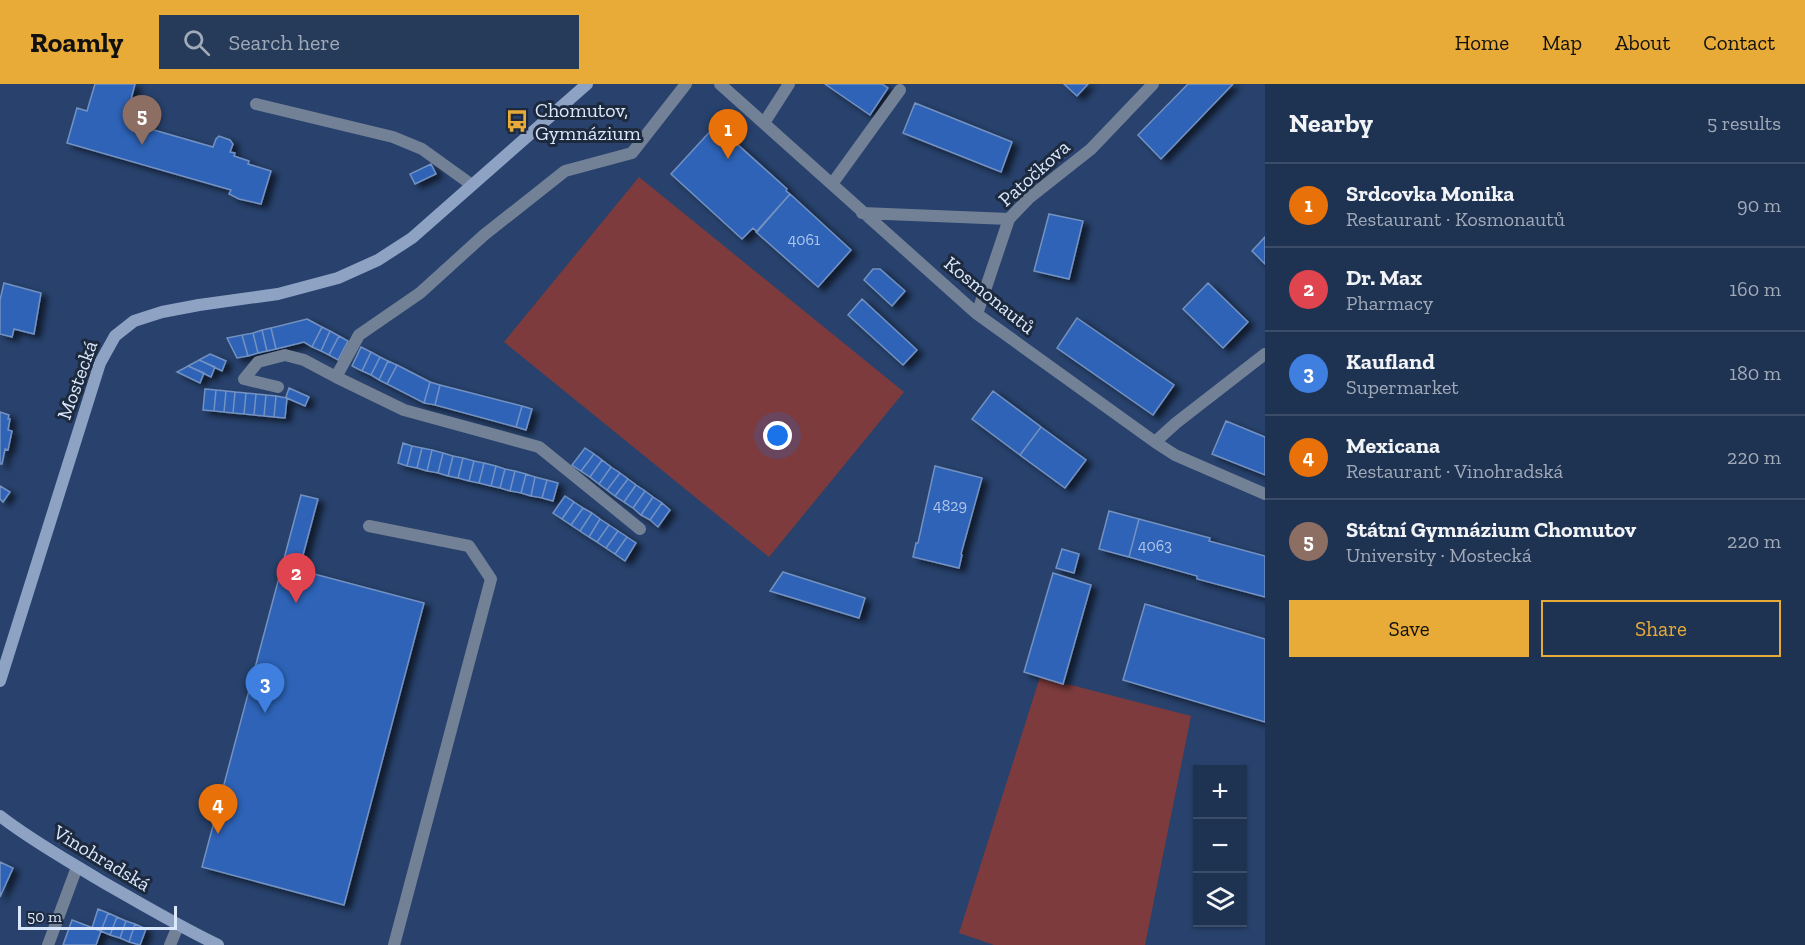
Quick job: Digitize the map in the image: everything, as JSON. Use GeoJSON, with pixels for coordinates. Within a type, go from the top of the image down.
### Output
{"type":"FeatureCollection","features":[{"type":"Feature","properties":{"kind":"street","name":"Mostecká"},"geometry":{"type":"LineString","coordinates":[[0,681],[100,363],[115,336],[134,321],[162,312],[278,294],[338,278],[378,260],[412,238],[587,84]]}},
{"type":"Feature","properties":{"kind":"street"},"geometry":{"type":"LineString","coordinates":[[336,377],[359,335],[420,293],[484,235],[565,171],[632,153],[686,84]]}},
{"type":"Feature","properties":{"kind":"street","name":"Kosmonautů"},"geometry":{"type":"LineString","coordinates":[[720,84],[977,314],[1175,455],[1265,494]]}},
{"type":"Feature","properties":{"kind":"street"},"geometry":{"type":"LineString","coordinates":[[764,123],[789,84]]}},
{"type":"Feature","properties":{"kind":"street","name":"Patočkova"},"geometry":{"type":"LineString","coordinates":[[977,314],[1009,219],[1029,198],[1092,149],[1153,84]]}},
{"type":"Feature","properties":{"kind":"street"},"geometry":{"type":"LineString","coordinates":[[832,184],[900,90]]}},
{"type":"Feature","properties":{"kind":"street"},"geometry":{"type":"LineString","coordinates":[[256,104],[393,137],[422,149],[472,185]]}},
{"type":"Feature","properties":{"kind":"street"},"geometry":{"type":"LineString","coordinates":[[862,213],[1009,219]]}},
{"type":"Feature","properties":{"kind":"street"},"geometry":{"type":"LineString","coordinates":[[1155,442],[1265,354]]}},
{"type":"Feature","properties":{"kind":"street"},"geometry":{"type":"LineString","coordinates":[[278,387],[244,379],[258,362],[285,355],[304,360],[404,410],[539,447],[640,529]]}},
{"type":"Feature","properties":{"kind":"street"},"geometry":{"type":"LineString","coordinates":[[369,526],[469,546],[490,579],[394,945]]}},
{"type":"Feature","properties":{"kind":"street"},"geometry":{"type":"LineString","coordinates":[[0,651],[12,643]]}},
{"type":"Feature","properties":{"kind":"street","name":"Vinohradská"},"geometry":{"type":"LineString","coordinates":[[0,816],[22,833],[77,867],[178,926],[218,945]]}},
{"type":"Feature","properties":{"kind":"street"},"geometry":{"type":"LineString","coordinates":[[48,945],[77,867]]}},
{"type":"Feature","properties":{"kind":"street"},"geometry":{"type":"LineString","coordinates":[[170,945],[178,926]]}},
{"type":"Feature","properties":{"kind":"shaded area"},"geometry":{"type":"Polygon","coordinates":[[[639,177],[904,392],[769,557],[504,342],[639,177]]]}},
{"type":"Feature","properties":{"kind":"shaded area"},"geometry":{"type":"Polygon","coordinates":[[[1040,677],[1191,716],[1145,945],[994,945],[959,933],[1040,677]]]}},
{"type":"Feature","properties":{"kind":"building"},"geometry":{"type":"Polygon","coordinates":[[[95,84],[135,84],[128,111],[133,112],[135,116],[133,124],[213,147],[219,136],[230,140],[233,144],[230,152],[235,153],[234,156],[249,161],[248,164],[271,171],[261,204],[239,199],[229,194],[231,190],[67,143],[77,108],[87,111],[95,84]]]}},
{"type":"Feature","properties":{"kind":"building"},"geometry":{"type":"Polygon","coordinates":[[[825,84],[882,84],[888,88],[870,115],[825,84]]]}},
{"type":"Feature","properties":{"kind":"building"},"geometry":{"type":"Polygon","coordinates":[[[1064,84],[1088,84],[1077,96],[1064,84]]]}},
{"type":"Feature","properties":{"kind":"building"},"geometry":{"type":"Polygon","coordinates":[[[1188,84],[1233,84],[1161,159],[1138,135],[1188,84]]]}},
{"type":"Feature","properties":{"kind":"building"},"geometry":{"type":"Polygon","coordinates":[[[915,103],[1012,142],[1001,172],[903,133],[915,103]]]}},
{"type":"Feature","properties":{"kind":"building"},"geometry":{"type":"Polygon","coordinates":[[[716,125],[790,194],[757,232],[753,228],[742,239],[671,174],[716,125]]]}},
{"type":"Feature","properties":{"kind":"building"},"geometry":{"type":"Polygon","coordinates":[[[431,164],[436,174],[415,184],[410,174],[431,164]]]}},
{"type":"Feature","properties":{"kind":"building"},"geometry":{"type":"Polygon","coordinates":[[[790,194],[851,250],[818,287],[756,232],[790,194]]]}},
{"type":"Feature","properties":{"kind":"building"},"geometry":{"type":"Polygon","coordinates":[[[1049,214],[1083,221],[1069,279],[1034,271],[1049,214]]]}},
{"type":"Feature","properties":{"kind":"building"},"geometry":{"type":"Polygon","coordinates":[[[1265,237],[1265,264],[1252,251],[1265,237]]]}},
{"type":"Feature","properties":{"kind":"building"},"geometry":{"type":"Polygon","coordinates":[[[873,269],[880,269],[905,291],[892,306],[864,280],[873,269]]]}},
{"type":"Feature","properties":{"kind":"building"},"geometry":{"type":"Polygon","coordinates":[[[4,283],[41,293],[34,334],[14,329],[12,337],[0,334],[0,300],[4,283]]]}},
{"type":"Feature","properties":{"kind":"building"},"geometry":{"type":"Polygon","coordinates":[[[1208,283],[1248,322],[1223,348],[1183,309],[1208,283]]]}},
{"type":"Feature","properties":{"kind":"building"},"geometry":{"type":"Polygon","coordinates":[[[862,299],[917,350],[903,365],[848,315],[862,299]]]}},
{"type":"Feature","properties":{"kind":"building"},"geometry":{"type":"Polygon","coordinates":[[[1077,318],[1174,385],[1153,415],[1057,348],[1077,318]]]}},
{"type":"Feature","properties":{"kind":"building"},"geometry":{"type":"Polygon","coordinates":[[[307,319],[322,327],[312,347],[304,342],[276,349],[271,328],[307,319]]]}},
{"type":"Feature","properties":{"kind":"building"},"geometry":{"type":"Polygon","coordinates":[[[322,327],[330,331],[321,351],[312,347],[322,327]]]}},
{"type":"Feature","properties":{"kind":"building"},"geometry":{"type":"Polygon","coordinates":[[[271,328],[276,349],[267,351],[262,330],[271,328]]]}},
{"type":"Feature","properties":{"kind":"building"},"geometry":{"type":"Polygon","coordinates":[[[262,330],[267,351],[258,353],[253,333],[262,330]]]}},
{"type":"Feature","properties":{"kind":"building"},"geometry":{"type":"Polygon","coordinates":[[[330,331],[339,336],[329,355],[321,351],[330,331]]]}},
{"type":"Feature","properties":{"kind":"building"},"geometry":{"type":"Polygon","coordinates":[[[253,333],[258,353],[248,356],[242,335],[253,333]]]}},
{"type":"Feature","properties":{"kind":"building"},"geometry":{"type":"Polygon","coordinates":[[[242,335],[248,356],[237,358],[227,338],[242,335]]]}},
{"type":"Feature","properties":{"kind":"building"},"geometry":{"type":"Polygon","coordinates":[[[339,336],[348,341],[338,360],[329,355],[339,336]]]}},
{"type":"Feature","properties":{"kind":"building"},"geometry":{"type":"Polygon","coordinates":[[[361,347],[371,352],[362,371],[352,366],[361,347]]]}},
{"type":"Feature","properties":{"kind":"building"},"geometry":{"type":"Polygon","coordinates":[[[371,352],[380,357],[371,375],[362,371],[371,352]]]}},
{"type":"Feature","properties":{"kind":"building"},"geometry":{"type":"Polygon","coordinates":[[[210,354],[226,361],[222,371],[199,360],[210,354]]]}},
{"type":"Feature","properties":{"kind":"building"},"geometry":{"type":"Polygon","coordinates":[[[380,357],[388,361],[379,380],[371,375],[380,357]]]}},
{"type":"Feature","properties":{"kind":"building"},"geometry":{"type":"Polygon","coordinates":[[[199,360],[215,367],[211,377],[188,366],[199,360]]]}},
{"type":"Feature","properties":{"kind":"building"},"geometry":{"type":"Polygon","coordinates":[[[388,361],[397,365],[387,384],[379,380],[388,361]]]}},
{"type":"Feature","properties":{"kind":"building"},"geometry":{"type":"Polygon","coordinates":[[[397,365],[430,382],[424,403],[387,384],[397,365]]]}},
{"type":"Feature","properties":{"kind":"building"},"geometry":{"type":"Polygon","coordinates":[[[188,366],[204,373],[200,383],[177,372],[188,366]]]}},
{"type":"Feature","properties":{"kind":"building"},"geometry":{"type":"Polygon","coordinates":[[[430,382],[440,385],[435,405],[424,403],[430,382]]]}},
{"type":"Feature","properties":{"kind":"building"},"geometry":{"type":"Polygon","coordinates":[[[440,385],[522,406],[516,427],[435,405],[440,385]]]}},
{"type":"Feature","properties":{"kind":"building"},"geometry":{"type":"Polygon","coordinates":[[[289,388],[309,397],[305,406],[286,397],[289,388]]]}},
{"type":"Feature","properties":{"kind":"building"},"geometry":{"type":"Polygon","coordinates":[[[205,389],[216,390],[214,411],[203,410],[205,389]]]}},
{"type":"Feature","properties":{"kind":"building"},"geometry":{"type":"Polygon","coordinates":[[[216,390],[226,391],[224,412],[214,411],[216,390]]]}},
{"type":"Feature","properties":{"kind":"building"},"geometry":{"type":"Polygon","coordinates":[[[226,391],[235,392],[233,413],[224,412],[226,391]]]}},
{"type":"Feature","properties":{"kind":"building"},"geometry":{"type":"Polygon","coordinates":[[[993,391],[1041,427],[1020,455],[972,419],[993,391]]]}},
{"type":"Feature","properties":{"kind":"building"},"geometry":{"type":"Polygon","coordinates":[[[235,392],[246,393],[244,414],[233,413],[235,392]]]}},
{"type":"Feature","properties":{"kind":"building"},"geometry":{"type":"Polygon","coordinates":[[[246,393],[256,394],[254,415],[244,414],[246,393]]]}},
{"type":"Feature","properties":{"kind":"building"},"geometry":{"type":"Polygon","coordinates":[[[256,394],[266,395],[264,416],[254,415],[256,394]]]}},
{"type":"Feature","properties":{"kind":"building"},"geometry":{"type":"Polygon","coordinates":[[[266,395],[276,396],[274,417],[264,416],[266,395]]]}},
{"type":"Feature","properties":{"kind":"building"},"geometry":{"type":"Polygon","coordinates":[[[276,396],[287,398],[285,418],[274,417],[276,396]]]}},
{"type":"Feature","properties":{"kind":"building"},"geometry":{"type":"Polygon","coordinates":[[[522,406],[532,409],[526,430],[516,427],[522,406]]]}},
{"type":"Feature","properties":{"kind":"building"},"geometry":{"type":"Polygon","coordinates":[[[0,412],[9,415],[8,430],[12,431],[2,464],[0,464],[0,412]]]}},
{"type":"Feature","properties":{"kind":"building"},"geometry":{"type":"Polygon","coordinates":[[[1226,421],[1265,437],[1265,475],[1212,454],[1226,421]]]}},
{"type":"Feature","properties":{"kind":"building"},"geometry":{"type":"Polygon","coordinates":[[[1041,427],[1086,460],[1065,488],[1020,455],[1041,427]]]}},
{"type":"Feature","properties":{"kind":"building"},"geometry":{"type":"Polygon","coordinates":[[[403,443],[412,446],[407,466],[398,463],[403,443]]]}},
{"type":"Feature","properties":{"kind":"building"},"geometry":{"type":"Polygon","coordinates":[[[412,446],[422,448],[417,468],[407,466],[412,446]]]}},
{"type":"Feature","properties":{"kind":"building"},"geometry":{"type":"Polygon","coordinates":[[[422,448],[432,450],[427,471],[417,468],[422,448]]]}},
{"type":"Feature","properties":{"kind":"building"},"geometry":{"type":"Polygon","coordinates":[[[585,448],[594,454],[581,471],[572,465],[585,448]]]}},
{"type":"Feature","properties":{"kind":"building"},"geometry":{"type":"Polygon","coordinates":[[[432,450],[443,453],[438,473],[427,471],[432,450]]]}},
{"type":"Feature","properties":{"kind":"building"},"geometry":{"type":"Polygon","coordinates":[[[443,453],[453,456],[448,476],[438,473],[443,453]]]}},
{"type":"Feature","properties":{"kind":"building"},"geometry":{"type":"Polygon","coordinates":[[[594,454],[602,460],[590,477],[581,471],[594,454]]]}},
{"type":"Feature","properties":{"kind":"building"},"geometry":{"type":"Polygon","coordinates":[[[453,456],[463,458],[458,478],[448,476],[453,456]]]}},
{"type":"Feature","properties":{"kind":"building"},"geometry":{"type":"Polygon","coordinates":[[[463,458],[474,461],[469,481],[458,478],[463,458]]]}},
{"type":"Feature","properties":{"kind":"building"},"geometry":{"type":"Polygon","coordinates":[[[602,460],[611,467],[599,484],[590,477],[602,460]]]}},
{"type":"Feature","properties":{"kind":"building"},"geometry":{"type":"Polygon","coordinates":[[[474,461],[484,463],[479,483],[469,481],[474,461]]]}},
{"type":"Feature","properties":{"kind":"building"},"geometry":{"type":"Polygon","coordinates":[[[484,463],[496,466],[491,486],[479,483],[484,463]]]}},
{"type":"Feature","properties":{"kind":"building"},"geometry":{"type":"Polygon","coordinates":[[[496,466],[505,469],[500,488],[491,486],[496,466]]]}},
{"type":"Feature","properties":{"kind":"building"},"geometry":{"type":"Polygon","coordinates":[[[935,466],[982,478],[959,568],[913,557],[935,466]]]}},
{"type":"Feature","properties":{"kind":"building"},"geometry":{"type":"Polygon","coordinates":[[[611,467],[620,473],[607,490],[599,484],[611,467]]]}},
{"type":"Feature","properties":{"kind":"building"},"geometry":{"type":"Polygon","coordinates":[[[505,469],[515,471],[510,491],[500,488],[505,469]]]}},
{"type":"Feature","properties":{"kind":"building"},"geometry":{"type":"Polygon","coordinates":[[[515,471],[526,474],[521,493],[510,491],[515,471]]]}},
{"type":"Feature","properties":{"kind":"building"},"geometry":{"type":"Polygon","coordinates":[[[620,473],[628,479],[615,496],[607,490],[620,473]]]}},
{"type":"Feature","properties":{"kind":"building"},"geometry":{"type":"Polygon","coordinates":[[[526,474],[535,477],[531,496],[521,493],[526,474]]]}},
{"type":"Feature","properties":{"kind":"building"},"geometry":{"type":"Polygon","coordinates":[[[535,477],[547,480],[542,498],[531,496],[535,477]]]}},
{"type":"Feature","properties":{"kind":"building"},"geometry":{"type":"Polygon","coordinates":[[[628,479],[636,485],[624,502],[615,496],[628,479]]]}},
{"type":"Feature","properties":{"kind":"building"},"geometry":{"type":"Polygon","coordinates":[[[547,480],[558,483],[553,501],[542,498],[547,480]]]}},
{"type":"Feature","properties":{"kind":"building"},"geometry":{"type":"Polygon","coordinates":[[[636,485],[645,491],[633,508],[624,502],[636,485]]]}},
{"type":"Feature","properties":{"kind":"building"},"geometry":{"type":"Polygon","coordinates":[[[0,486],[10,492],[3,502],[0,499],[0,486]]]}},
{"type":"Feature","properties":{"kind":"building"},"geometry":{"type":"Polygon","coordinates":[[[645,491],[653,497],[641,515],[633,508],[645,491]]]}},
{"type":"Feature","properties":{"kind":"building"},"geometry":{"type":"Polygon","coordinates":[[[301,495],[318,499],[299,570],[424,603],[344,905],[202,867],[301,495]]]}},
{"type":"Feature","properties":{"kind":"building"},"geometry":{"type":"Polygon","coordinates":[[[565,496],[574,502],[562,519],[553,513],[565,496]]]}},
{"type":"Feature","properties":{"kind":"building"},"geometry":{"type":"Polygon","coordinates":[[[653,497],[662,503],[650,520],[641,515],[653,497]]]}},
{"type":"Feature","properties":{"kind":"building"},"geometry":{"type":"Polygon","coordinates":[[[574,502],[583,508],[571,525],[562,519],[574,502]]]}},
{"type":"Feature","properties":{"kind":"building"},"geometry":{"type":"Polygon","coordinates":[[[662,503],[670,510],[658,527],[650,520],[662,503]]]}},
{"type":"Feature","properties":{"kind":"building"},"geometry":{"type":"Polygon","coordinates":[[[583,508],[592,513],[580,531],[571,525],[583,508]]]}},
{"type":"Feature","properties":{"kind":"building"},"geometry":{"type":"Polygon","coordinates":[[[1109,511],[1139,519],[1129,557],[1099,549],[1109,511]]]}},
{"type":"Feature","properties":{"kind":"building"},"geometry":{"type":"Polygon","coordinates":[[[592,513],[600,519],[589,537],[580,531],[592,513]]]}},
{"type":"Feature","properties":{"kind":"building"},"geometry":{"type":"Polygon","coordinates":[[[600,519],[609,525],[597,542],[589,537],[600,519]]]}},
{"type":"Feature","properties":{"kind":"building"},"geometry":{"type":"Polygon","coordinates":[[[1139,519],[1265,556],[1265,597],[1197,579],[1197,576],[1129,557],[1139,519]]]}},
{"type":"Feature","properties":{"kind":"building"},"geometry":{"type":"Polygon","coordinates":[[[609,525],[618,531],[606,548],[597,542],[609,525]]]}},
{"type":"Feature","properties":{"kind":"building"},"geometry":{"type":"Polygon","coordinates":[[[618,531],[627,537],[615,554],[606,548],[618,531]]]}},
{"type":"Feature","properties":{"kind":"building"},"geometry":{"type":"Polygon","coordinates":[[[627,537],[636,543],[625,561],[615,554],[627,537]]]}},
{"type":"Feature","properties":{"kind":"building"},"geometry":{"type":"Polygon","coordinates":[[[1062,549],[1079,554],[1074,573],[1056,568],[1062,549]]]}},
{"type":"Feature","properties":{"kind":"building"},"geometry":{"type":"Polygon","coordinates":[[[783,572],[865,598],[859,618],[770,591],[783,572]]]}},
{"type":"Feature","properties":{"kind":"building"},"geometry":{"type":"Polygon","coordinates":[[[1053,573],[1091,585],[1063,684],[1024,672],[1053,573]]]}},
{"type":"Feature","properties":{"kind":"building"},"geometry":{"type":"Polygon","coordinates":[[[1145,604],[1265,639],[1265,722],[1123,680],[1145,604]]]}},
{"type":"Feature","properties":{"kind":"building"},"geometry":{"type":"Polygon","coordinates":[[[0,862],[13,868],[0,897],[0,862]]]}},
{"type":"Feature","properties":{"kind":"building"},"geometry":{"type":"Polygon","coordinates":[[[98,909],[108,913],[101,931],[92,928],[98,909]]]}},
{"type":"Feature","properties":{"kind":"building"},"geometry":{"type":"Polygon","coordinates":[[[108,913],[117,917],[110,935],[101,931],[108,913]]]}},
{"type":"Feature","properties":{"kind":"building"},"geometry":{"type":"Polygon","coordinates":[[[117,917],[126,921],[120,938],[110,935],[117,917]]]}},
{"type":"Feature","properties":{"kind":"building"},"geometry":{"type":"Polygon","coordinates":[[[72,920],[101,931],[96,945],[63,945],[72,920]]]}},
{"type":"Feature","properties":{"kind":"building"},"geometry":{"type":"Polygon","coordinates":[[[126,921],[135,924],[129,942],[120,938],[126,921]]]}},
{"type":"Feature","properties":{"kind":"building"},"geometry":{"type":"Polygon","coordinates":[[[135,924],[146,929],[140,945],[129,942],[135,924]]]}},
{"type":"Feature","properties":{"kind":"place","name":"Chomutov, Gymnázium"},"geometry":{"type":"Point","coordinates":[517,121]}},
{"type":"Feature","properties":{"kind":"place","name":"Státní Gymnázium Chomutov"},"geometry":{"type":"Point","coordinates":[142,145]}},
{"type":"Feature","properties":{"kind":"place","name":"Srdcovka Monika"},"geometry":{"type":"Point","coordinates":[728,159]}},
{"type":"Feature","properties":{"kind":"place","name":"Dr. Max"},"geometry":{"type":"Point","coordinates":[296,603]}},
{"type":"Feature","properties":{"kind":"place","name":"Kaufland"},"geometry":{"type":"Point","coordinates":[265,713]}},
{"type":"Feature","properties":{"kind":"place","name":"Mexicana"},"geometry":{"type":"Point","coordinates":[218,834]}}]}
